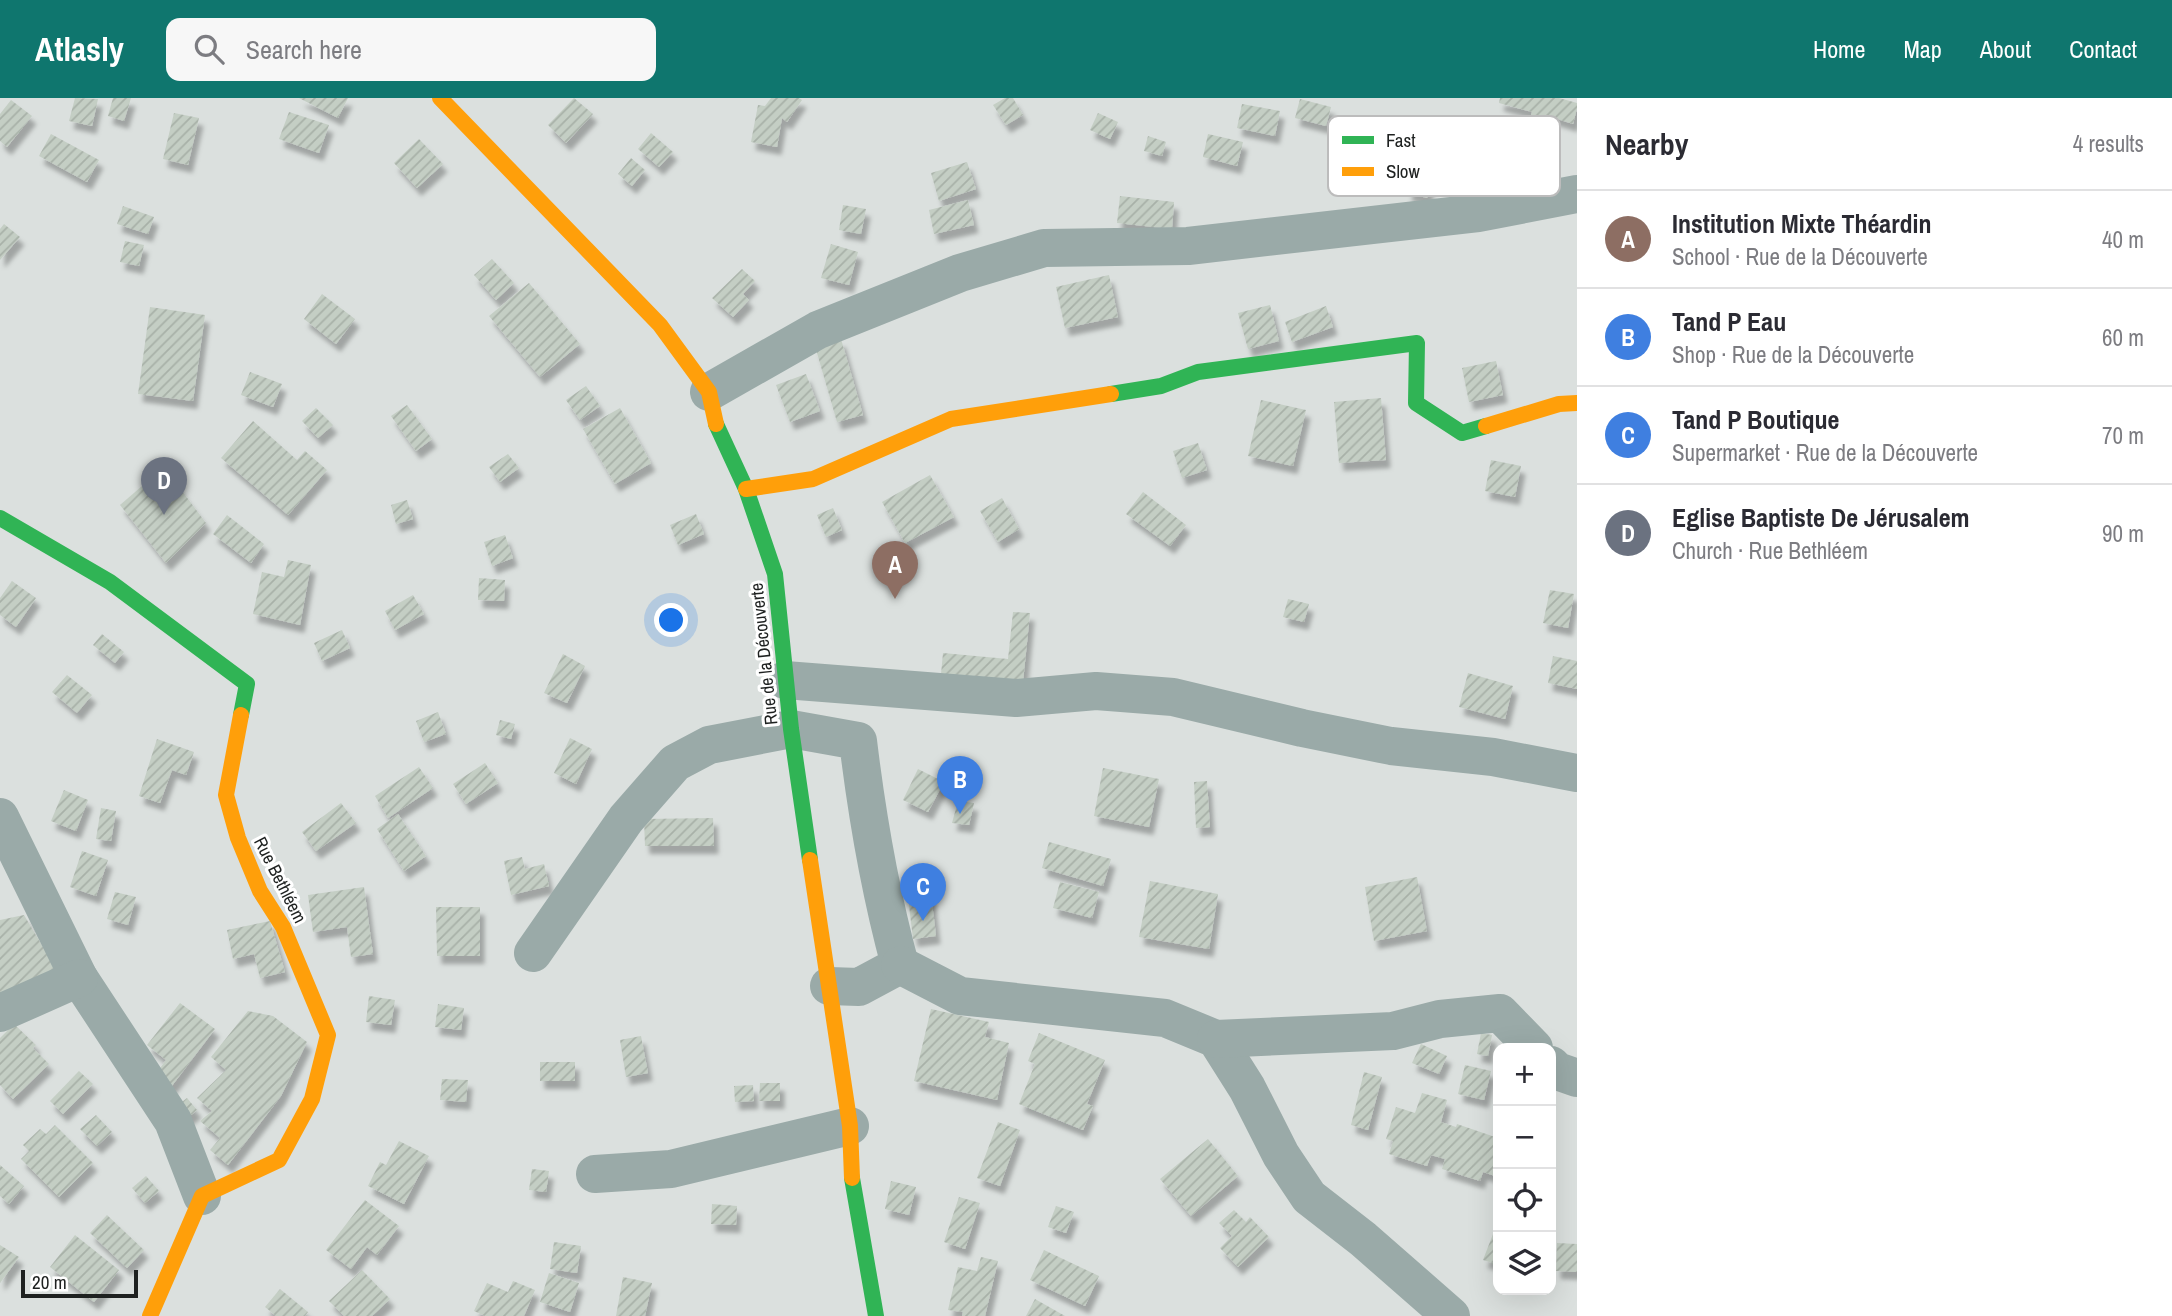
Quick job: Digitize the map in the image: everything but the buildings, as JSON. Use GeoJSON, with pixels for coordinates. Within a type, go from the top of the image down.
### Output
{"type":"FeatureCollection","features":[{"type":"Feature","properties":{"kind":"street","name":"Rue de la Découverte"},"geometry":{"type":"LineString","coordinates":[[440,98],[660,325],[709,392],[716,424],[746,489],[775,574],[791,729],[850,1126],[852,1184],[876,1316]]}},
{"type":"Feature","properties":{"kind":"street"},"geometry":{"type":"LineString","coordinates":[[709,392],[818,330],[960,273],[1044,248],[1188,246],[1478,213],[1577,194]]}},
{"type":"Feature","properties":{"kind":"street"},"geometry":{"type":"LineString","coordinates":[[746,489],[813,479],[951,419],[1161,386],[1198,372],[1417,343],[1416,403],[1462,433],[1559,404],[1577,404]]}},
{"type":"Feature","properties":{"kind":"street","name":"Rue Bethléem"},"geometry":{"type":"LineString","coordinates":[[0,518],[110,582],[247,684],[226,795],[238,838],[256,881],[283,927],[328,1035],[312,1099],[279,1160],[202,1196]]}},
{"type":"Feature","properties":{"kind":"street"},"geometry":{"type":"LineString","coordinates":[[785,680],[1016,698],[1096,691],[1173,697],[1391,746],[1493,757],[1577,773]]}},
{"type":"Feature","properties":{"kind":"street"},"geometry":{"type":"LineString","coordinates":[[533,953],[626,819],[674,763],[709,745],[791,729],[858,741],[866,803],[888,919],[900,965],[960,996],[1165,1018],[1216,1039],[1393,1031],[1440,1019],[1500,1013],[1529,1043]]}},
{"type":"Feature","properties":{"kind":"street"},"geometry":{"type":"LineString","coordinates":[[0,817],[79,978],[173,1121],[202,1196],[150,1316]]}},
{"type":"Feature","properties":{"kind":"street"},"geometry":{"type":"LineString","coordinates":[[829,986],[859,987],[900,965]]}},
{"type":"Feature","properties":{"kind":"street"},"geometry":{"type":"LineString","coordinates":[[0,1013],[79,978]]}},
{"type":"Feature","properties":{"kind":"street"},"geometry":{"type":"LineString","coordinates":[[1216,1039],[1247,1088],[1281,1156],[1309,1197],[1363,1239],[1451,1316]]}},
{"type":"Feature","properties":{"kind":"street"},"geometry":{"type":"LineString","coordinates":[[1556,1070],[1577,1078]]}},
{"type":"Feature","properties":{"kind":"street"},"geometry":{"type":"LineString","coordinates":[[595,1174],[671,1168],[850,1126]]}},
{"type":"Feature","properties":{"kind":"traffic: fast"},"geometry":{"type":"LineString","coordinates":[[1111,394],[1161,386],[1198,372],[1417,343],[1416,403],[1462,433],[1486,426]]}},
{"type":"Feature","properties":{"kind":"traffic: fast"},"geometry":{"type":"LineString","coordinates":[[716,424],[746,489],[775,574],[791,729],[810,860]]}},
{"type":"Feature","properties":{"kind":"traffic: fast"},"geometry":{"type":"LineString","coordinates":[[0,518],[110,582],[247,684],[241,715]]}},
{"type":"Feature","properties":{"kind":"traffic: fast"},"geometry":{"type":"LineString","coordinates":[[852,1178],[876,1316]]}},
{"type":"Feature","properties":{"kind":"traffic: slow"},"geometry":{"type":"LineString","coordinates":[[440,98],[660,325],[709,392],[716,424]]}},
{"type":"Feature","properties":{"kind":"traffic: slow"},"geometry":{"type":"LineString","coordinates":[[746,489],[813,479],[951,419],[1111,394]]}},
{"type":"Feature","properties":{"kind":"traffic: slow"},"geometry":{"type":"LineString","coordinates":[[1486,426],[1559,404],[1577,403]]}},
{"type":"Feature","properties":{"kind":"traffic: slow"},"geometry":{"type":"LineString","coordinates":[[150,1316],[202,1196],[279,1160],[312,1099],[328,1035],[283,927],[260,891],[238,838],[226,795],[241,715]]}},
{"type":"Feature","properties":{"kind":"traffic: slow"},"geometry":{"type":"LineString","coordinates":[[810,860],[850,1126],[852,1178]]}},
{"type":"Feature","properties":{"kind":"place","name":"Eglise Baptiste De Jérusalem"},"geometry":{"type":"Point","coordinates":[164,515]}},
{"type":"Feature","properties":{"kind":"place","name":"Institution Mixte Théardin"},"geometry":{"type":"Point","coordinates":[895,599]}},
{"type":"Feature","properties":{"kind":"place","name":"Tand P Eau"},"geometry":{"type":"Point","coordinates":[960,814]}},
{"type":"Feature","properties":{"kind":"place","name":"Tand P Boutique"},"geometry":{"type":"Point","coordinates":[923,921]}}]}
